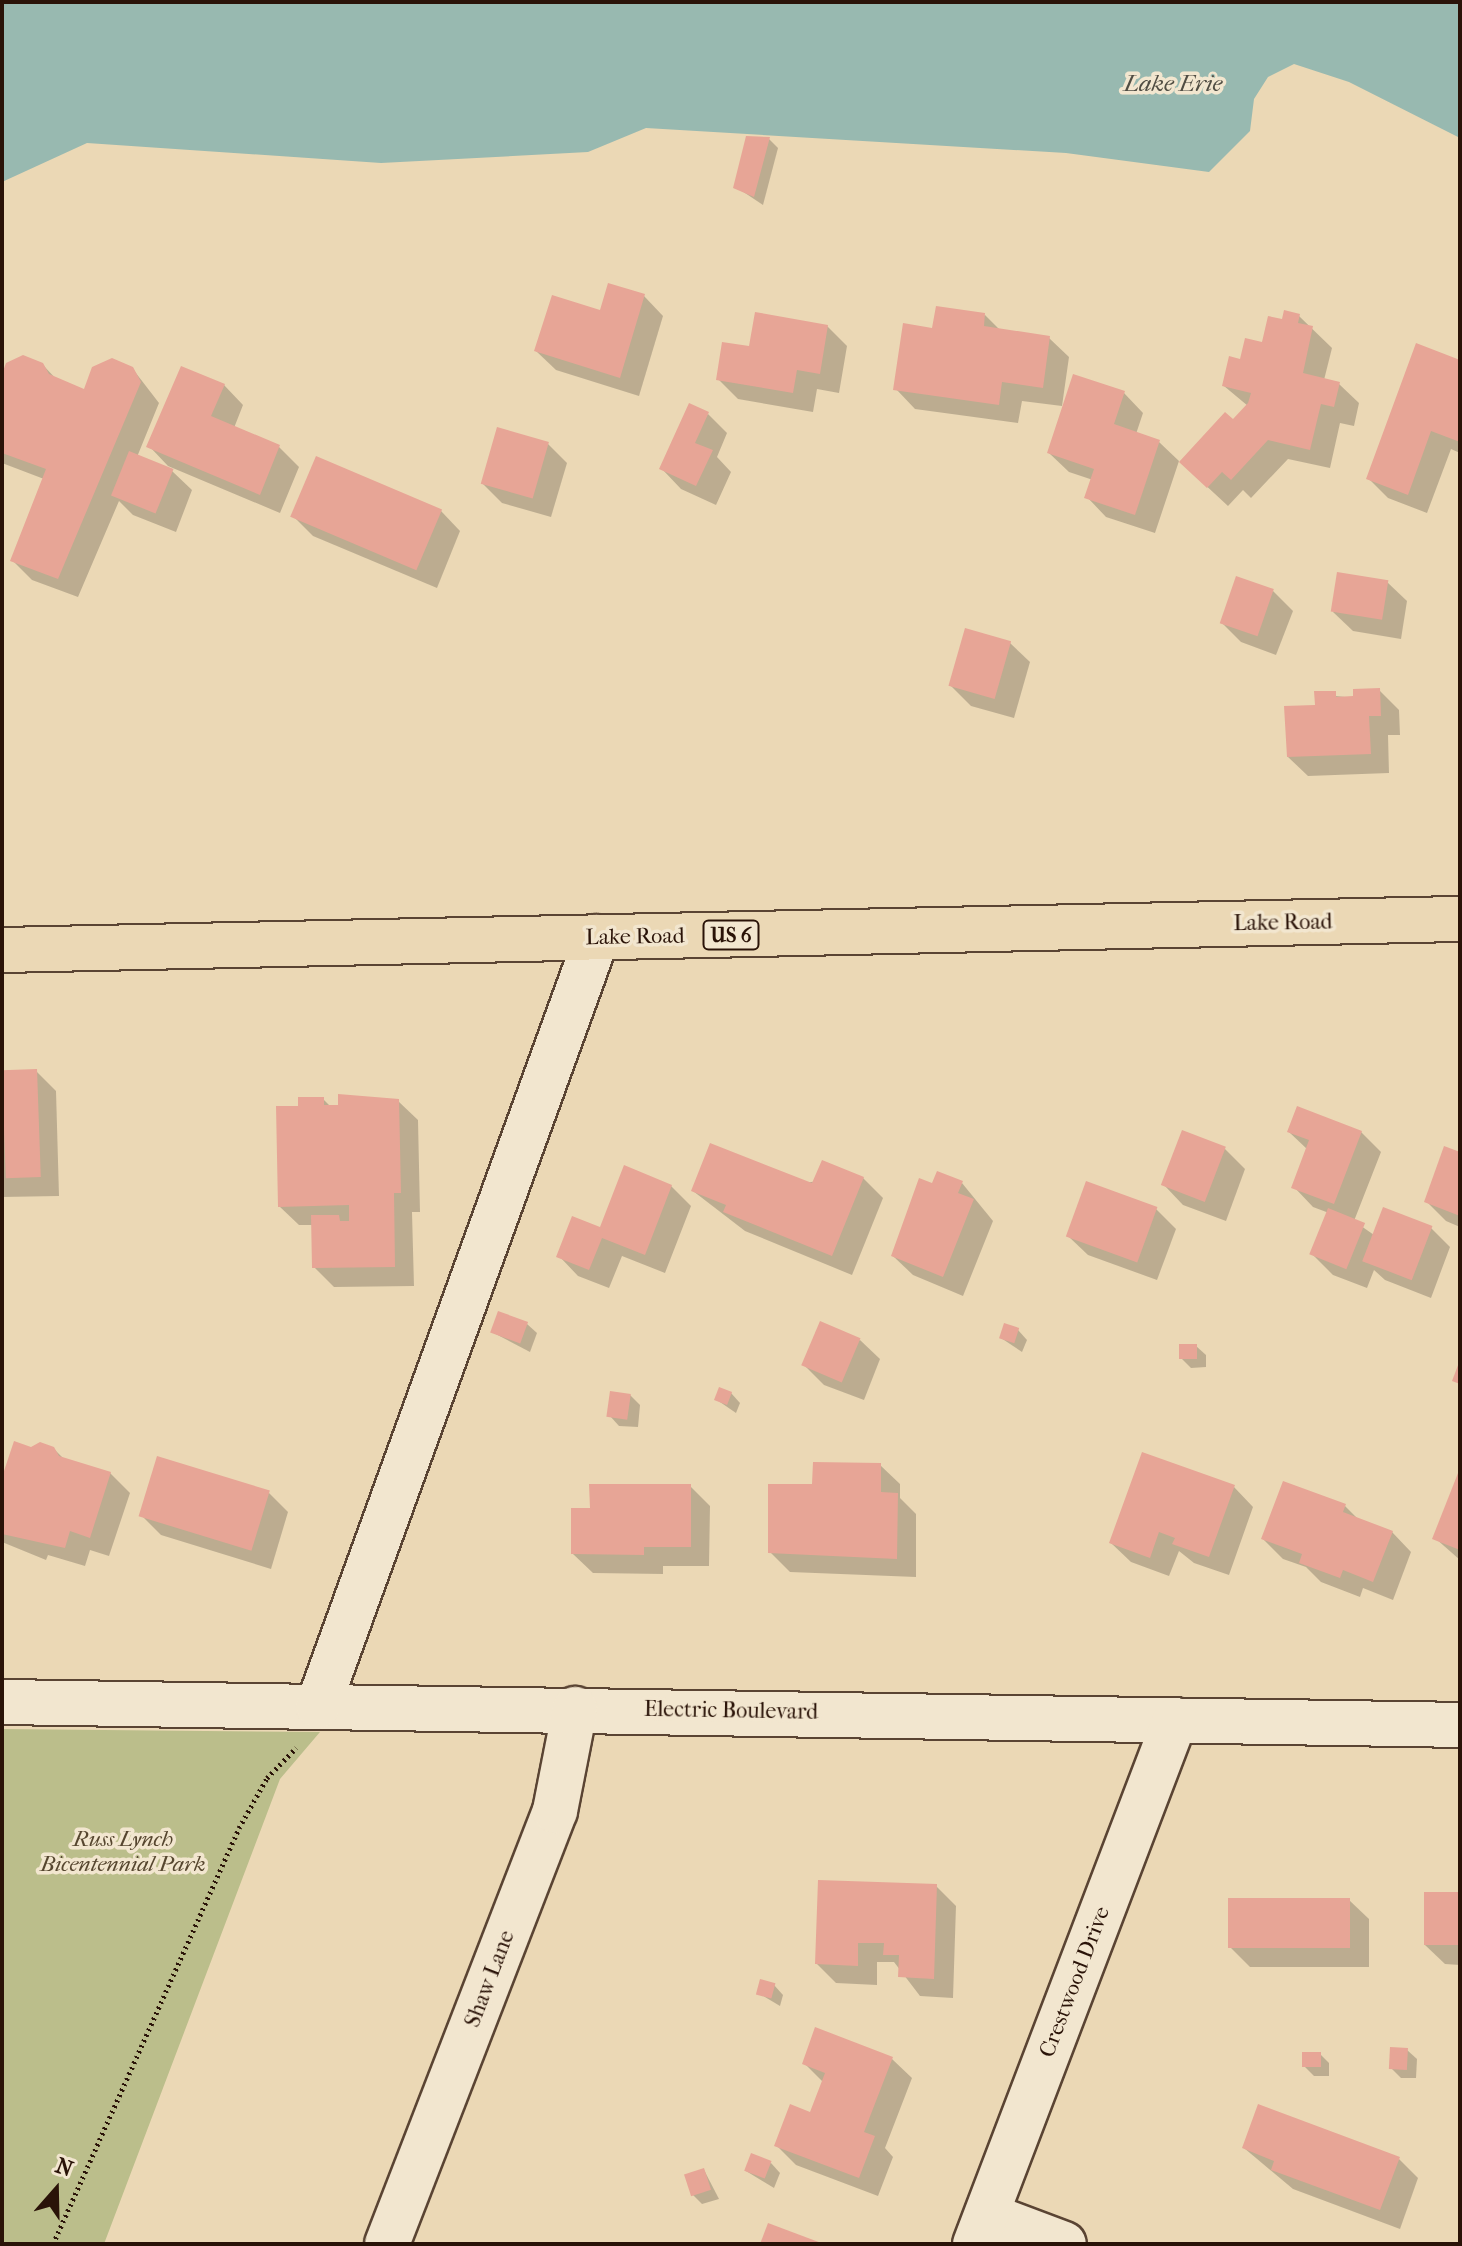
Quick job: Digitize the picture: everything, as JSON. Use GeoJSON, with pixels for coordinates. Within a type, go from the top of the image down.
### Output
{"type":"FeatureCollection","features":[{"type":"Feature","properties":{"kind":"main road","name":"Lake Road"},"geometry":{"type":"LineString","coordinates":[[2,950],[1460,919]]}},
{"type":"Feature","properties":{"kind":"street"},"geometry":{"type":"LineString","coordinates":[[318,1706],[597,937]]}},
{"type":"Feature","properties":{"kind":"street","name":"Electric Boulevard"},"geometry":{"type":"LineString","coordinates":[[2,1702],[1460,1725]]}},
{"type":"Feature","properties":{"kind":"street","name":"Shaw Lane"},"geometry":{"type":"LineString","coordinates":[[387,2244],[555,1811],[575,1709]]}},
{"type":"Feature","properties":{"kind":"street","name":"Crestwood Drive"},"geometry":{"type":"LineString","coordinates":[[981,2229],[1175,1720]]}},
{"type":"Feature","properties":{"kind":"street"},"geometry":{"type":"LineString","coordinates":[[981,2229],[1064,2244]]}},
{"type":"Feature","properties":{"kind":"path"},"geometry":{"type":"LineString","coordinates":[[53,2244],[239,1828],[267,1778],[308,1733],[318,1706]]}},
{"type":"Feature","properties":{"kind":"green space","name":"Russ Lynch Bicentennial Park"},"geometry":{"type":"Polygon","coordinates":[[[2,1729],[320,1732],[280,1779],[104,2244],[2,2244],[2,1729]]]}},
{"type":"Feature","properties":{"kind":"water","name":"Lake Erie"},"geometry":{"type":"Polygon","coordinates":[[[2,2],[1460,2],[1460,138],[1349,82],[1294,64],[1268,77],[1254,99],[1250,131],[1209,172],[1066,153],[646,128],[588,152],[381,163],[87,143],[2,182],[2,2]]]}},
{"type":"Feature","properties":{"kind":"building"},"geometry":{"type":"Polygon","coordinates":[[[746,136],[770,137],[754,197],[733,188],[746,136]]]}},
{"type":"Feature","properties":{"kind":"building"},"geometry":{"type":"Polygon","coordinates":[[[608,283],[645,294],[620,378],[534,351],[552,295],[600,310],[608,283]]]}},
{"type":"Feature","properties":{"kind":"building"},"geometry":{"type":"Polygon","coordinates":[[[936,306],[985,313],[984,326],[1050,336],[1043,388],[1002,382],[999,405],[893,390],[903,323],[932,328],[936,306]]]}},
{"type":"Feature","properties":{"kind":"building"},"geometry":{"type":"Polygon","coordinates":[[[1284,310],[1300,314],[1298,323],[1313,326],[1303,373],[1340,382],[1334,407],[1321,404],[1310,450],[1268,440],[1231,480],[1222,472],[1207,488],[1179,462],[1225,412],[1233,419],[1248,403],[1251,393],[1222,386],[1229,356],[1240,359],[1245,338],[1262,342],[1268,316],[1282,319],[1284,310]]]}},
{"type":"Feature","properties":{"kind":"building"},"geometry":{"type":"Polygon","coordinates":[[[755,312],[828,325],[820,374],[797,370],[793,393],[716,380],[722,342],[749,346],[755,312]]]}},
{"type":"Feature","properties":{"kind":"building"},"geometry":{"type":"Polygon","coordinates":[[[1416,343],[1460,360],[1460,442],[1431,431],[1408,495],[1366,479],[1416,343]]]}},
{"type":"Feature","properties":{"kind":"building"},"geometry":{"type":"Polygon","coordinates":[[[23,355],[43,363],[49,374],[84,389],[92,367],[112,358],[133,367],[141,382],[58,579],[10,561],[46,469],[2,453],[2,374],[6,363],[23,355]]]}},
{"type":"Feature","properties":{"kind":"building"},"geometry":{"type":"Polygon","coordinates":[[[181,366],[225,384],[211,416],[280,445],[260,495],[146,447],[181,366]]]}},
{"type":"Feature","properties":{"kind":"building"},"geometry":{"type":"Polygon","coordinates":[[[1073,374],[1125,391],[1114,424],[1160,440],[1135,515],[1084,498],[1094,469],[1047,453],[1073,374]]]}},
{"type":"Feature","properties":{"kind":"building"},"geometry":{"type":"Polygon","coordinates":[[[689,403],[709,412],[695,443],[713,450],[696,486],[659,469],[689,403]]]}},
{"type":"Feature","properties":{"kind":"building"},"geometry":{"type":"Polygon","coordinates":[[[497,427],[549,442],[533,499],[481,484],[497,427]]]}},
{"type":"Feature","properties":{"kind":"building"},"geometry":{"type":"Polygon","coordinates":[[[129,451],[174,469],[156,513],[111,496],[129,451]]]}},
{"type":"Feature","properties":{"kind":"building"},"geometry":{"type":"Polygon","coordinates":[[[316,456],[442,510],[416,570],[290,517],[316,456]]]}},
{"type":"Feature","properties":{"kind":"building"},"geometry":{"type":"Polygon","coordinates":[[[1337,572],[1388,580],[1382,620],[1331,612],[1337,572]]]}},
{"type":"Feature","properties":{"kind":"building"},"geometry":{"type":"Polygon","coordinates":[[[1236,576],[1274,589],[1258,636],[1220,623],[1236,576]]]}},
{"type":"Feature","properties":{"kind":"building"},"geometry":{"type":"Polygon","coordinates":[[[965,628],[1011,641],[995,699],[948,686],[965,628]]]}},
{"type":"Feature","properties":{"kind":"building"},"geometry":{"type":"Polygon","coordinates":[[[1380,688],[1381,716],[1369,716],[1371,754],[1287,757],[1284,706],[1315,705],[1314,691],[1336,691],[1336,697],[1353,696],[1353,689],[1380,688]]]}},
{"type":"Feature","properties":{"kind":"building"},"geometry":{"type":"Polygon","coordinates":[[[37,1069],[41,1177],[6,1178],[2,1070],[37,1069]]]}},
{"type":"Feature","properties":{"kind":"building"},"geometry":{"type":"Polygon","coordinates":[[[338,1094],[399,1099],[401,1193],[394,1193],[395,1267],[312,1268],[311,1215],[339,1215],[340,1221],[349,1221],[349,1205],[278,1207],[276,1106],[298,1106],[298,1097],[324,1097],[324,1105],[338,1105],[338,1094]]]}},
{"type":"Feature","properties":{"kind":"building"},"geometry":{"type":"Polygon","coordinates":[[[1297,1106],[1362,1131],[1334,1204],[1291,1188],[1309,1140],[1287,1132],[1297,1106]]]}},
{"type":"Feature","properties":{"kind":"building"},"geometry":{"type":"Polygon","coordinates":[[[1182,1130],[1226,1147],[1205,1202],[1161,1185],[1182,1130]]]}},
{"type":"Feature","properties":{"kind":"building"},"geometry":{"type":"Polygon","coordinates":[[[710,1143],[812,1183],[822,1160],[864,1177],[832,1256],[723,1212],[726,1205],[691,1191],[710,1143]]]}},
{"type":"Feature","properties":{"kind":"building"},"geometry":{"type":"Polygon","coordinates":[[[1444,1146],[1460,1152],[1460,1216],[1424,1202],[1444,1146]]]}},
{"type":"Feature","properties":{"kind":"building"},"geometry":{"type":"Polygon","coordinates":[[[624,1165],[672,1185],[645,1255],[602,1238],[589,1270],[556,1257],[572,1216],[600,1227],[624,1165]]]}},
{"type":"Feature","properties":{"kind":"building"},"geometry":{"type":"Polygon","coordinates":[[[937,1171],[963,1181],[958,1193],[974,1199],[943,1277],[891,1256],[919,1178],[932,1183],[937,1171]]]}},
{"type":"Feature","properties":{"kind":"building"},"geometry":{"type":"Polygon","coordinates":[[[1086,1181],[1157,1207],[1137,1262],[1066,1236],[1086,1181]]]}},
{"type":"Feature","properties":{"kind":"building"},"geometry":{"type":"Polygon","coordinates":[[[1383,1207],[1432,1226],[1412,1280],[1362,1261],[1383,1207]]]}},
{"type":"Feature","properties":{"kind":"building"},"geometry":{"type":"Polygon","coordinates":[[[1328,1208],[1365,1223],[1346,1269],[1309,1254],[1328,1208]]]}},
{"type":"Feature","properties":{"kind":"building"},"geometry":{"type":"Polygon","coordinates":[[[498,1311],[528,1322],[520,1344],[490,1333],[498,1311]]]}},
{"type":"Feature","properties":{"kind":"building"},"geometry":{"type":"Polygon","coordinates":[[[820,1321],[861,1338],[842,1382],[801,1365],[820,1321]]]}},
{"type":"Feature","properties":{"kind":"building"},"geometry":{"type":"Polygon","coordinates":[[[1004,1323],[1019,1328],[1014,1343],[999,1338],[1004,1323]]]}},
{"type":"Feature","properties":{"kind":"building"},"geometry":{"type":"Polygon","coordinates":[[[1179,1344],[1197,1344],[1197,1359],[1179,1359],[1179,1344]]]}},
{"type":"Feature","properties":{"kind":"building"},"geometry":{"type":"Polygon","coordinates":[[[1460,1360],[1460,1384],[1452,1381],[1460,1360]]]}},
{"type":"Feature","properties":{"kind":"building"},"geometry":{"type":"Polygon","coordinates":[[[719,1387],[732,1392],[727,1405],[714,1400],[719,1387]]]}},
{"type":"Feature","properties":{"kind":"building"},"geometry":{"type":"Polygon","coordinates":[[[610,1391],[631,1394],[627,1420],[606,1417],[610,1391]]]}},
{"type":"Feature","properties":{"kind":"building"},"geometry":{"type":"Polygon","coordinates":[[[14,1441],[31,1447],[40,1442],[54,1447],[59,1456],[111,1472],[90,1538],[70,1531],[65,1548],[2,1534],[2,1477],[14,1441]]]}},
{"type":"Feature","properties":{"kind":"building"},"geometry":{"type":"Polygon","coordinates":[[[1142,1452],[1235,1485],[1209,1557],[1172,1544],[1175,1538],[1159,1532],[1150,1558],[1109,1543],[1142,1452]]]}},
{"type":"Feature","properties":{"kind":"building"},"geometry":{"type":"Polygon","coordinates":[[[157,1456],[270,1490],[251,1551],[139,1516],[157,1456]]]}},
{"type":"Feature","properties":{"kind":"building"},"geometry":{"type":"Polygon","coordinates":[[[813,1462],[881,1463],[881,1492],[898,1493],[897,1559],[768,1553],[768,1484],[812,1484],[813,1462]]]}},
{"type":"Feature","properties":{"kind":"building"},"geometry":{"type":"Polygon","coordinates":[[[1460,1468],[1460,1550],[1432,1539],[1460,1468]]]}},
{"type":"Feature","properties":{"kind":"building"},"geometry":{"type":"Polygon","coordinates":[[[1283,1481],[1346,1504],[1343,1512],[1393,1531],[1373,1582],[1343,1570],[1340,1578],[1299,1563],[1302,1554],[1261,1539],[1283,1481]]]}},
{"type":"Feature","properties":{"kind":"building"},"geometry":{"type":"Polygon","coordinates":[[[589,1484],[691,1484],[691,1547],[644,1547],[644,1555],[571,1554],[571,1508],[590,1508],[589,1484]]]}},
{"type":"Feature","properties":{"kind":"building"},"geometry":{"type":"Polygon","coordinates":[[[818,1880],[937,1884],[934,1979],[898,1977],[899,1955],[883,1955],[884,1943],[858,1943],[858,1966],[815,1964],[818,1880]]]}},
{"type":"Feature","properties":{"kind":"building"},"geometry":{"type":"Polygon","coordinates":[[[1424,1892],[1460,1892],[1460,1945],[1424,1945],[1424,1892]]]}},
{"type":"Feature","properties":{"kind":"building"},"geometry":{"type":"Polygon","coordinates":[[[1228,1898],[1350,1898],[1350,1948],[1228,1948],[1228,1898]]]}},
{"type":"Feature","properties":{"kind":"building"},"geometry":{"type":"Polygon","coordinates":[[[760,1979],[775,1983],[771,1999],[756,1994],[760,1979]]]}},
{"type":"Feature","properties":{"kind":"building"},"geometry":{"type":"Polygon","coordinates":[[[815,2027],[893,2057],[864,2132],[875,2136],[859,2178],[774,2146],[790,2104],[810,2112],[825,2073],[802,2064],[815,2027]]]}},
{"type":"Feature","properties":{"kind":"building"},"geometry":{"type":"Polygon","coordinates":[[[1390,2047],[1408,2048],[1407,2070],[1389,2069],[1390,2047]]]}},
{"type":"Feature","properties":{"kind":"building"},"geometry":{"type":"Polygon","coordinates":[[[1302,2052],[1321,2052],[1321,2067],[1302,2067],[1302,2052]]]}},
{"type":"Feature","properties":{"kind":"building"},"geometry":{"type":"Polygon","coordinates":[[[1258,2104],[1400,2157],[1380,2210],[1271,2170],[1274,2161],[1242,2148],[1258,2104]]]}},
{"type":"Feature","properties":{"kind":"building"},"geometry":{"type":"Polygon","coordinates":[[[751,2153],[772,2161],[765,2179],[744,2171],[751,2153]]]}},
{"type":"Feature","properties":{"kind":"building"},"geometry":{"type":"Polygon","coordinates":[[[704,2168],[711,2190],[691,2196],[684,2174],[704,2168]]]}},
{"type":"Feature","properties":{"kind":"building"},"geometry":{"type":"Polygon","coordinates":[[[768,2223],[824,2244],[760,2244],[768,2223]]]}}]}
